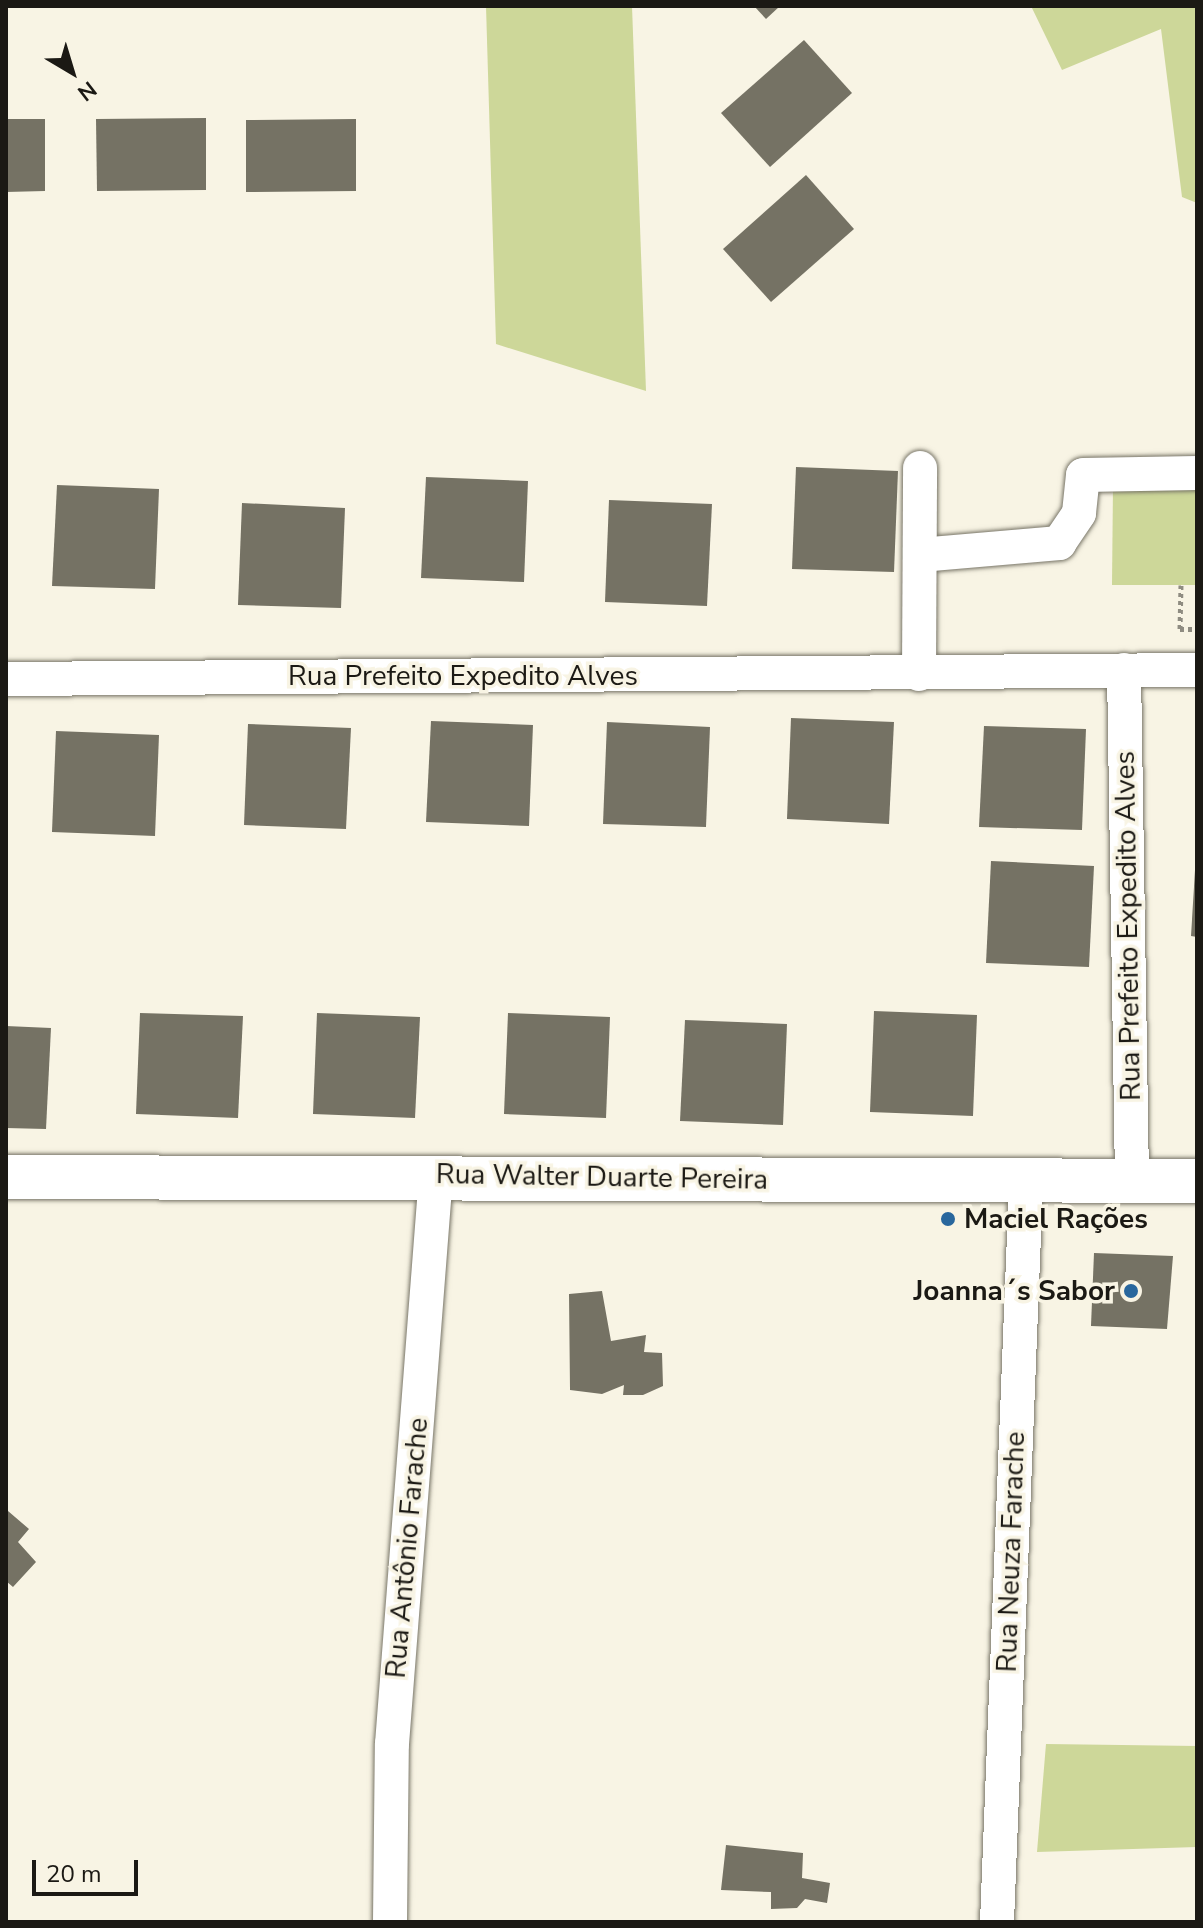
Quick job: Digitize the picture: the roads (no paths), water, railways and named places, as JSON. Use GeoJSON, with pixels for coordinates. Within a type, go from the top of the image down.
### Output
{"type":"FeatureCollection","features":[{"type":"Feature","properties":{"kind":"main road","name":"Rua Walter Duarte Pereira"},"geometry":{"type":"LineString","coordinates":[[6,1177],[436,1175],[1026,1183],[1197,1181]]}},
{"type":"Feature","properties":{"kind":"street"},"geometry":{"type":"LineString","coordinates":[[919,674],[920,468]]}},
{"type":"Feature","properties":{"kind":"street"},"geometry":{"type":"LineString","coordinates":[[920,555],[1059,543],[1079,513],[1083,475],[1197,473]]}},
{"type":"Feature","properties":{"kind":"street","name":"Rua Prefeito Expedito Alves"},"geometry":{"type":"LineString","coordinates":[[1124,670],[1132,1182]]}},
{"type":"Feature","properties":{"kind":"street","name":"Rua Prefeito Expedito Alves"},"geometry":{"type":"LineString","coordinates":[[6,679],[1197,670]]}},
{"type":"Feature","properties":{"kind":"street","name":"Rua Antônio Farache"},"geometry":{"type":"LineString","coordinates":[[390,1922],[392,1744],[436,1175]]}},
{"type":"Feature","properties":{"kind":"street","name":"Rua Neuza Farache"},"geometry":{"type":"LineString","coordinates":[[997,1922],[1026,1183]]}},
{"type":"Feature","properties":{"kind":"place","name":"Maciel Rações"},"geometry":{"type":"Point","coordinates":[948,1219]}},
{"type":"Feature","properties":{"kind":"place","name":"Joanna´s Sabor"},"geometry":{"type":"Point","coordinates":[1131,1291]}}]}
